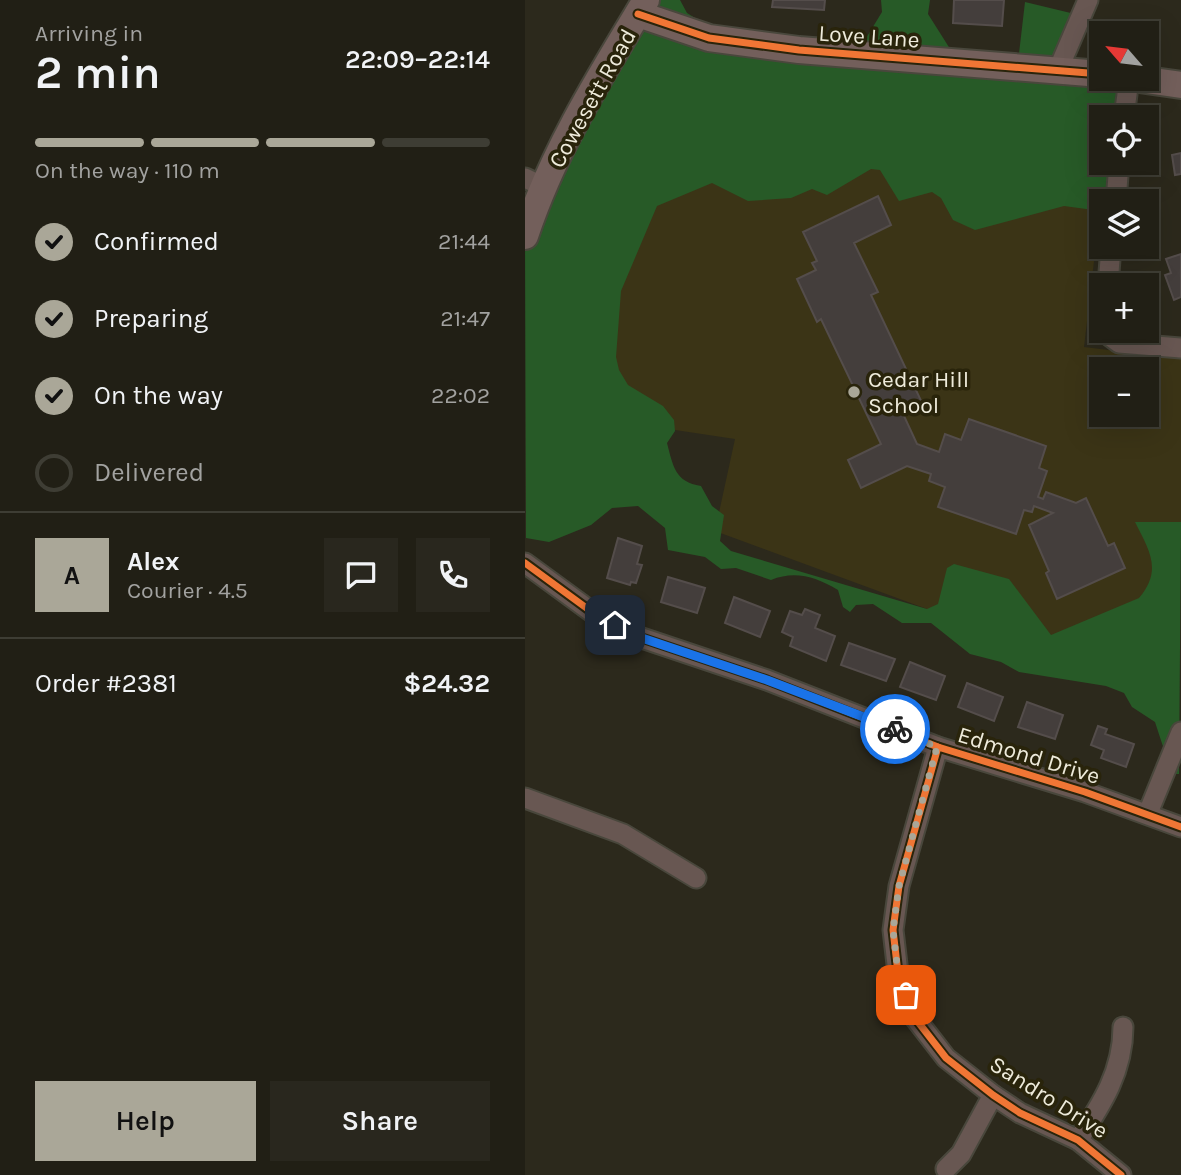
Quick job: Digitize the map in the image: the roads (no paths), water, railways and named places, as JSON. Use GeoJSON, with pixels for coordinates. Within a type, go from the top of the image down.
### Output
{"type":"FeatureCollection","features":[{"type":"Feature","properties":{"kind":"street"},"geometry":{"type":"LineString","coordinates":[[1058,70],[1088,0]]}},
{"type":"Feature","properties":{"kind":"street","name":"Love Lane"},"geometry":{"type":"LineString","coordinates":[[642,7],[709,38],[799,50],[1089,73]]}},
{"type":"Feature","properties":{"kind":"street","name":"Cowesett Road"},"geometry":{"type":"LineString","coordinates":[[525,236],[535,183],[642,7]]}},
{"type":"Feature","properties":{"kind":"street"},"geometry":{"type":"LineString","coordinates":[[1159,82],[1181,85]]}},
{"type":"Feature","properties":{"kind":"street"},"geometry":{"type":"LineString","coordinates":[[1119,343],[1181,348]]}},
{"type":"Feature","properties":{"kind":"street","name":"Edmond Drive"},"geometry":{"type":"LineString","coordinates":[[525,563],[596,615],[633,635],[767,680],[937,747],[1148,813],[1181,827]]}},
{"type":"Feature","properties":{"kind":"street"},"geometry":{"type":"LineString","coordinates":[[1148,813],[1181,732]]}},
{"type":"Feature","properties":{"kind":"street","name":"Sandro Drive"},"geometry":{"type":"LineString","coordinates":[[937,747],[899,886],[893,930],[898,973],[915,1018],[946,1058],[993,1095],[1020,1113],[1078,1140],[1121,1175]]}},
{"type":"Feature","properties":{"kind":"street"},"geometry":{"type":"LineString","coordinates":[[525,798],[623,834],[696,878]]}},
{"type":"Feature","properties":{"kind":"street"},"geometry":{"type":"LineString","coordinates":[[1078,1140],[1103,1104],[1118,1070],[1123,1049],[1123,1027]]}},
{"type":"Feature","properties":{"kind":"street"},"geometry":{"type":"LineString","coordinates":[[946,1170],[961,1154],[993,1095]]}},
{"type":"Feature","properties":{"kind":"place","name":"Cedar Hill School"},"geometry":{"type":"Point","coordinates":[854,392]}}]}
